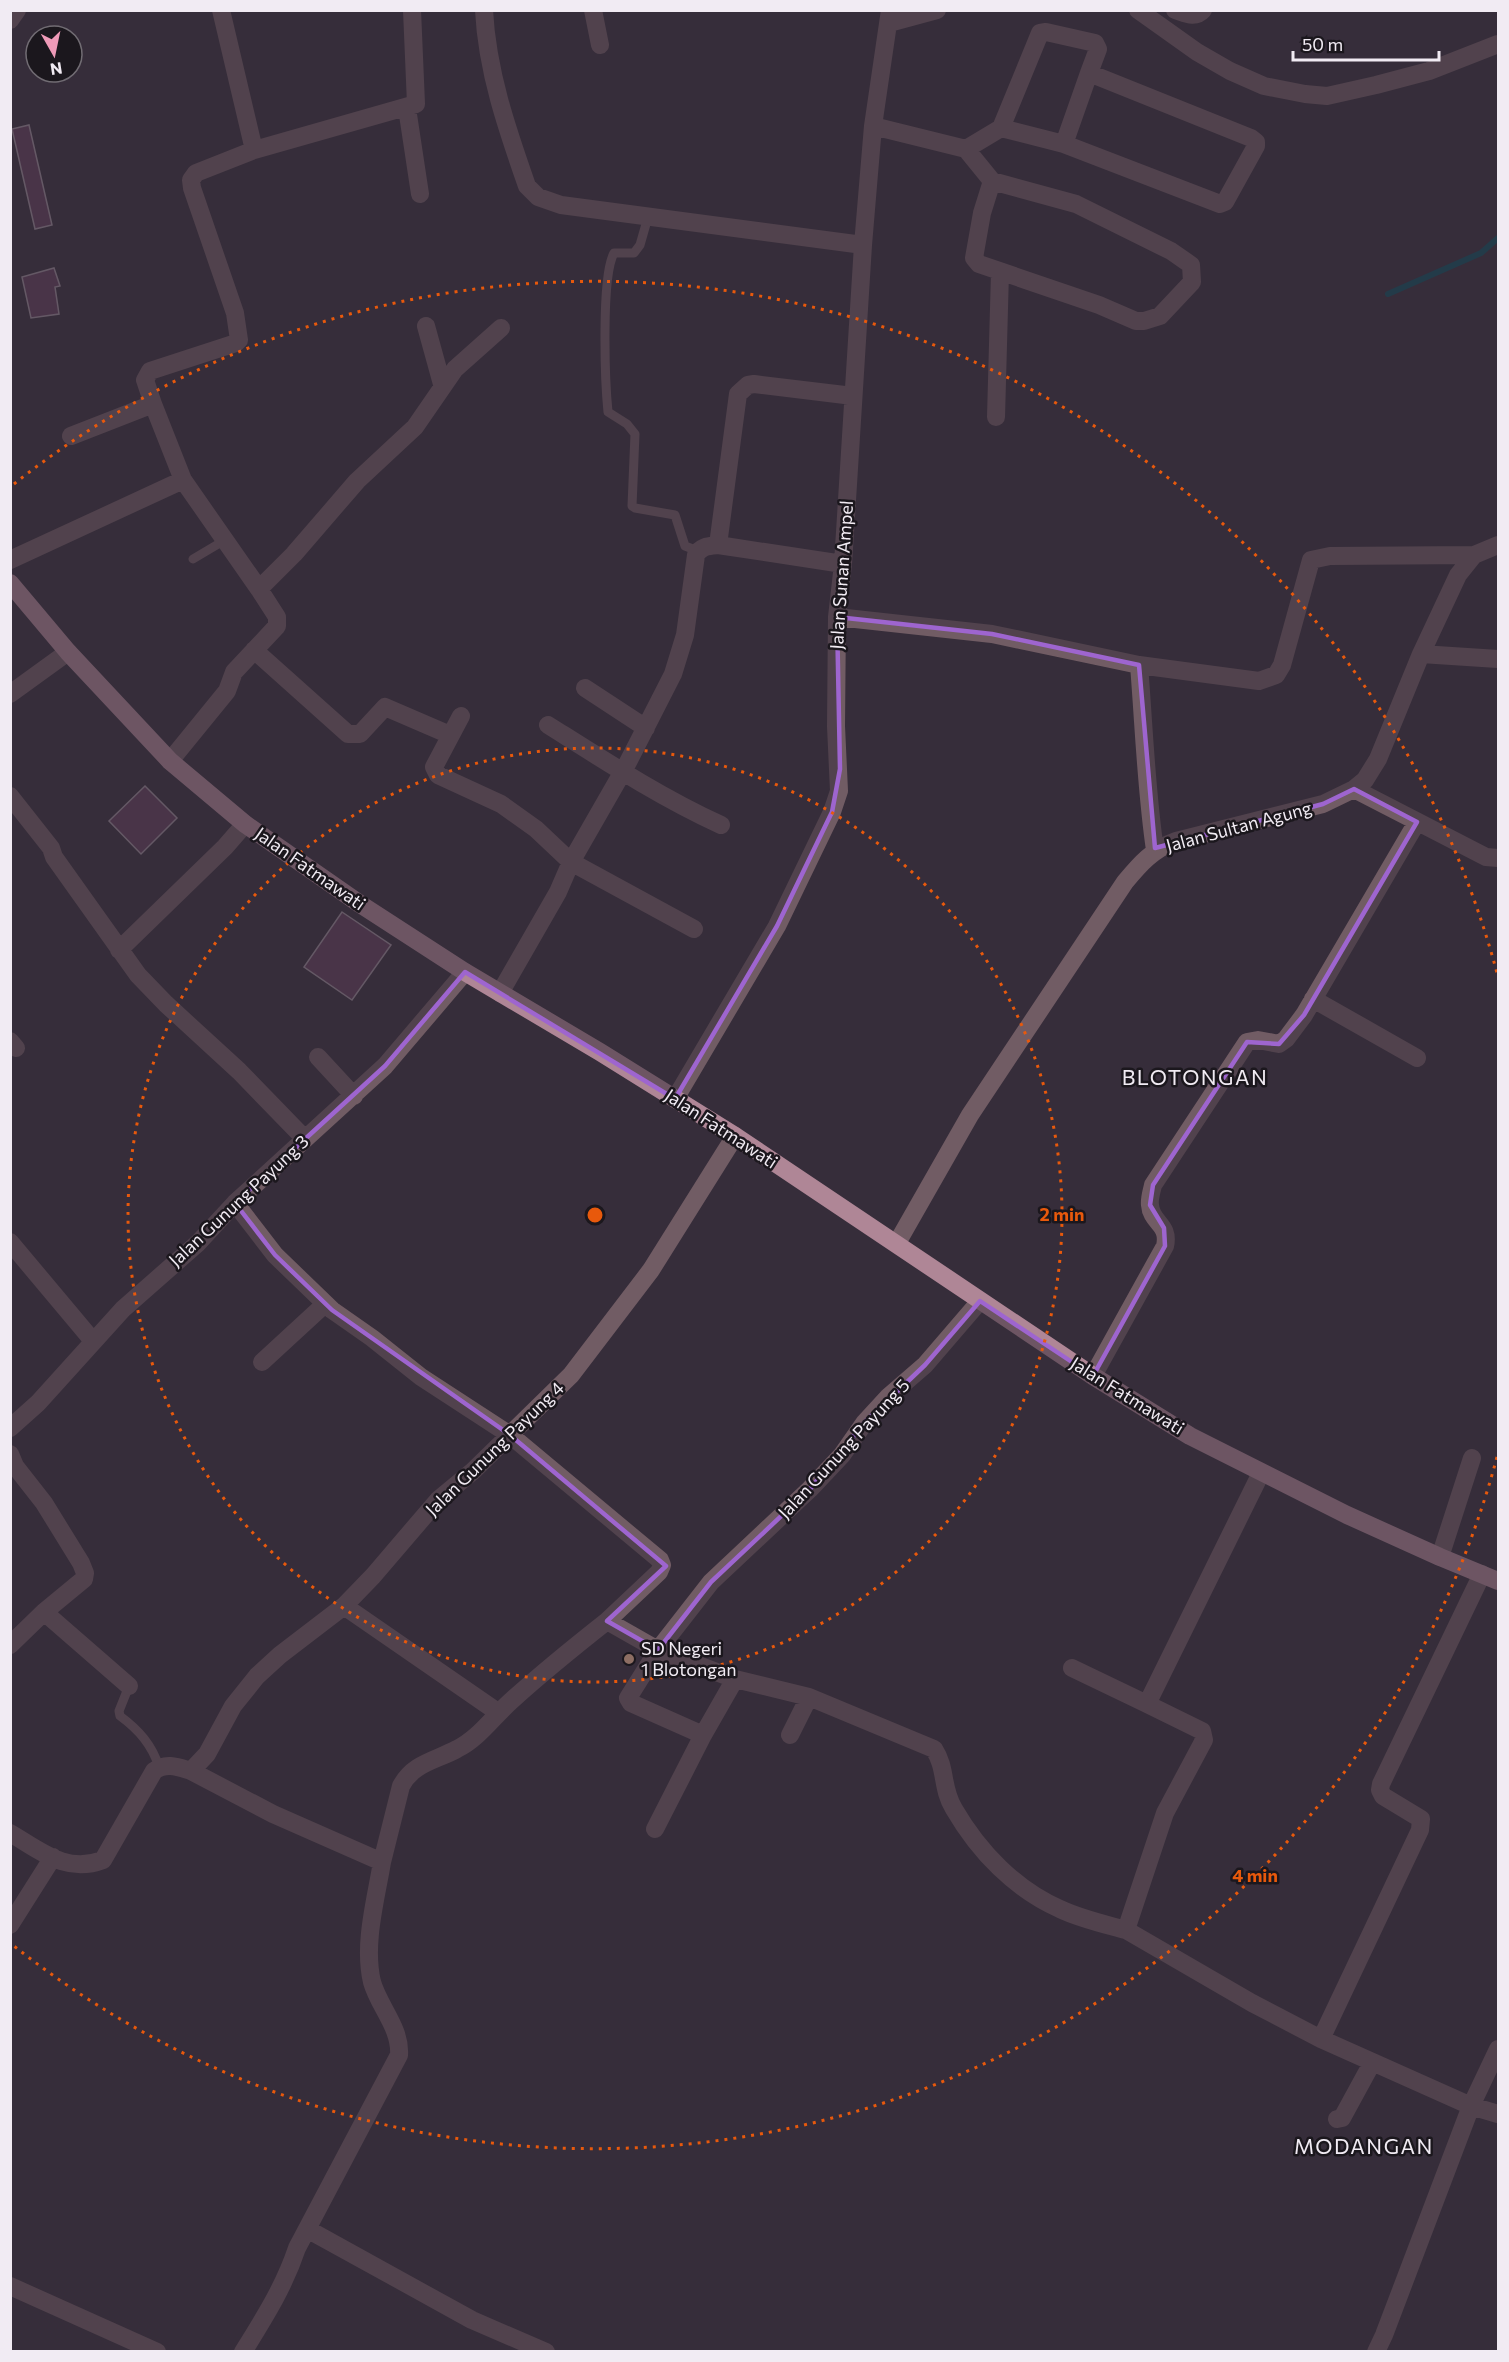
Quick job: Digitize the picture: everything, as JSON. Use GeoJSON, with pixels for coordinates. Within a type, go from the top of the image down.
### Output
{"type":"FeatureCollection","features":[{"type":"Feature","properties":{"kind":"main road","name":"Jalan Fatmawati"},"geometry":{"type":"LineString","coordinates":[[10,584],[68,652],[170,761],[245,824],[465,972],[735,1136],[1093,1376],[1190,1436],[1261,1473],[1490,1578]]}},
{"type":"Feature","properties":{"kind":"street"},"geometry":{"type":"LineString","coordinates":[[10,20],[17,10]]}},
{"type":"Feature","properties":{"kind":"street"},"geometry":{"type":"LineString","coordinates":[[220,10],[254,150]]}},
{"type":"Feature","properties":{"kind":"street"},"geometry":{"type":"LineString","coordinates":[[170,761],[227,691],[234,672],[277,626],[278,621],[259,589],[183,480],[145,380],[150,370],[236,344],[239,340],[235,313],[191,180],[196,173],[254,150],[416,104],[412,10]]}},
{"type":"Feature","properties":{"kind":"street"},"geometry":{"type":"LineString","coordinates":[[484,10],[489,61],[496,89],[530,190],[538,197],[561,205],[863,245]]}},
{"type":"Feature","properties":{"kind":"street"},"geometry":{"type":"LineString","coordinates":[[593,10],[600,45]]}},
{"type":"Feature","properties":{"kind":"street"},"geometry":{"type":"LineString","coordinates":[[890,17],[937,10]]}},
{"type":"Feature","properties":{"kind":"street"},"geometry":{"type":"LineString","coordinates":[[1138,10],[1197,52],[1230,71],[1264,86],[1305,94],[1327,96],[1376,85],[1429,71],[1498,44]]}},
{"type":"Feature","properties":{"kind":"street"},"geometry":{"type":"LineString","coordinates":[[1175,10],[1192,15],[1197,15],[1203,10]]}},
{"type":"Feature","properties":{"kind":"street","name":"Jalan Sunan Ampel"},"geometry":{"type":"LineString","coordinates":[[675,1099],[777,926],[832,812],[839,791],[840,769],[836,726],[837,617],[843,564],[863,245],[873,126],[890,17]]}},
{"type":"Feature","properties":{"kind":"street"},"geometry":{"type":"LineString","coordinates":[[966,149],[1001,128],[1040,33],[1046,32],[1095,43],[1098,49],[1064,144]]}},
{"type":"Feature","properties":{"kind":"street"},"geometry":{"type":"LineString","coordinates":[[1001,128],[1064,144],[1220,204],[1225,202],[1256,146],[1256,142],[1251,138],[1089,74]]}},
{"type":"Feature","properties":{"kind":"street"},"geometry":{"type":"LineString","coordinates":[[407,108],[420,194]]}},
{"type":"Feature","properties":{"kind":"street"},"geometry":{"type":"LineString","coordinates":[[873,126],[926,141],[966,149],[992,181],[1076,204],[1125,228],[1186,260],[1191,265],[1193,278],[1189,286],[1160,316],[1136,321],[1099,305],[979,264],[974,258],[982,213],[992,181]]}},
{"type":"Feature","properties":{"kind":"street"},"geometry":{"type":"LineString","coordinates":[[996,417],[1000,272]]}},
{"type":"Feature","properties":{"kind":"street"},"geometry":{"type":"LineString","coordinates":[[426,326],[442,384]]}},
{"type":"Feature","properties":{"kind":"street"},"geometry":{"type":"LineString","coordinates":[[259,589],[294,554],[357,481],[415,427],[442,384],[455,369],[501,328]]}},
{"type":"Feature","properties":{"kind":"street"},"geometry":{"type":"LineString","coordinates":[[718,545],[738,393],[748,385],[754,384],[853,396]]}},
{"type":"Feature","properties":{"kind":"street"},"geometry":{"type":"LineString","coordinates":[[71,436],[153,404]]}},
{"type":"Feature","properties":{"kind":"street"},"geometry":{"type":"LineString","coordinates":[[10,560],[183,480]]}},
{"type":"Feature","properties":{"kind":"street"},"geometry":{"type":"LineString","coordinates":[[500,993],[558,892],[571,862],[646,728],[673,674],[679,655],[698,551],[705,546],[718,545],[843,564]]}},
{"type":"Feature","properties":{"kind":"street","name":"Jalan Sultan Agung"},"geometry":{"type":"LineString","coordinates":[[897,1244],[970,1115],[1125,882],[1144,859],[1155,850],[1176,841],[1323,804],[1354,789],[1365,780],[1378,759],[1421,654],[1458,574],[1474,555],[1498,545]]}},
{"type":"Feature","properties":{"kind":"street"},"geometry":{"type":"LineString","coordinates":[[837,617],[992,634],[1139,665],[1259,681],[1276,675],[1282,665],[1311,561],[1330,556],[1474,555]]}},
{"type":"Feature","properties":{"kind":"street"},"geometry":{"type":"LineString","coordinates":[[254,650],[348,734],[360,734],[388,709],[450,735]]}},
{"type":"Feature","properties":{"kind":"street"},"geometry":{"type":"LineString","coordinates":[[10,694],[68,652]]}},
{"type":"Feature","properties":{"kind":"street"},"geometry":{"type":"LineString","coordinates":[[1421,654],[1498,659]]}},
{"type":"Feature","properties":{"kind":"street"},"geometry":{"type":"LineString","coordinates":[[1139,665],[1144,711],[1148,797],[1155,850]]}},
{"type":"Feature","properties":{"kind":"street"},"geometry":{"type":"LineString","coordinates":[[585,688],[646,728]]}},
{"type":"Feature","properties":{"kind":"street"},"geometry":{"type":"LineString","coordinates":[[460,716],[434,767],[438,775],[501,804],[536,829],[571,862],[694,928]]}},
{"type":"Feature","properties":{"kind":"street"},"geometry":{"type":"LineString","coordinates":[[548,725],[622,772],[721,825]]}},
{"type":"Feature","properties":{"kind":"street"},"geometry":{"type":"LineString","coordinates":[[1354,789],[1486,857],[1498,858]]}},
{"type":"Feature","properties":{"kind":"street"},"geometry":{"type":"LineString","coordinates":[[10,796],[51,848],[54,857],[138,975],[239,1071],[305,1139]]}},
{"type":"Feature","properties":{"kind":"street"},"geometry":{"type":"LineString","coordinates":[[1093,1376],[1165,1246],[1167,1238],[1164,1228],[1157,1221],[1149,1205],[1153,1185],[1247,1042],[1258,1040],[1279,1044],[1292,1031],[1418,822]]}},
{"type":"Feature","properties":{"kind":"street"},"geometry":{"type":"LineString","coordinates":[[119,950],[225,847],[245,824]]}},
{"type":"Feature","properties":{"kind":"street","name":"Jalan Gunung Payung 3"},"geometry":{"type":"LineString","coordinates":[[10,1428],[38,1403],[93,1341],[161,1274],[198,1243],[235,1203],[385,1066],[465,972]]}},
{"type":"Feature","properties":{"kind":"street"},"geometry":{"type":"LineString","coordinates":[[1313,999],[1417,1058]]}},
{"type":"Feature","properties":{"kind":"street"},"geometry":{"type":"LineString","coordinates":[[318,1058],[354,1096]]}},
{"type":"Feature","properties":{"kind":"street","name":"Jalan Gunung Payung 4"},"geometry":{"type":"LineString","coordinates":[[191,1771],[207,1754],[233,1706],[256,1676],[344,1606],[438,1500],[510,1436],[571,1375],[651,1270],[735,1136]]}},
{"type":"Feature","properties":{"kind":"street"},"geometry":{"type":"LineString","coordinates":[[235,1203],[275,1255],[325,1304],[421,1377],[510,1436],[660,1560],[662,1565],[659,1572],[607,1622],[552,1665],[484,1729],[458,1749],[415,1768],[406,1775],[400,1786],[382,1862],[372,1927],[369,1966],[373,1984],[397,2036],[399,2055],[307,2229],[276,2300],[243,2352]]}},
{"type":"Feature","properties":{"kind":"street"},"geometry":{"type":"LineString","coordinates":[[13,1249],[93,1341]]}},
{"type":"Feature","properties":{"kind":"street","name":"Jalan Gunung Payung 5"},"geometry":{"type":"LineString","coordinates":[[703,1735],[631,1703],[628,1698],[658,1650],[711,1582],[810,1489],[842,1455],[865,1422],[888,1396],[926,1365],[980,1301]]}},
{"type":"Feature","properties":{"kind":"street"},"geometry":{"type":"LineString","coordinates":[[262,1362],[325,1304]]}},
{"type":"Feature","properties":{"kind":"street"},"geometry":{"type":"LineString","coordinates":[[10,1454],[15,1466],[44,1503],[85,1573],[79,1585],[44,1612],[10,1645]]}},
{"type":"Feature","properties":{"kind":"street"},"geometry":{"type":"LineString","coordinates":[[1440,1557],[1472,1458]]}},
{"type":"Feature","properties":{"kind":"street"},"geometry":{"type":"LineString","coordinates":[[1147,1704],[1261,1473]]}},
{"type":"Feature","properties":{"kind":"street"},"geometry":{"type":"LineString","coordinates":[[1321,2039],[1420,1830],[1420,1819],[1383,1796],[1380,1790],[1381,1784],[1490,1578]]}},
{"type":"Feature","properties":{"kind":"street"},"geometry":{"type":"LineString","coordinates":[[344,1606],[499,1713]]}},
{"type":"Feature","properties":{"kind":"street"},"geometry":{"type":"LineString","coordinates":[[44,1612],[129,1686]]}},
{"type":"Feature","properties":{"kind":"street"},"geometry":{"type":"LineString","coordinates":[[607,1622],[658,1650],[735,1679],[809,1697],[934,1749],[943,1767],[945,1793],[954,1810],[998,1867],[1028,1891],[1061,1910],[1126,1930],[1252,2003],[1321,2039],[1471,2106],[1498,2114]]}},
{"type":"Feature","properties":{"kind":"street"},"geometry":{"type":"LineString","coordinates":[[1072,1668],[1202,1731],[1204,1740],[1165,1814],[1126,1930]]}},
{"type":"Feature","properties":{"kind":"street"},"geometry":{"type":"LineString","coordinates":[[656,1829],[703,1735],[735,1679]]}},
{"type":"Feature","properties":{"kind":"street"},"geometry":{"type":"LineString","coordinates":[[790,1735],[809,1697]]}},
{"type":"Feature","properties":{"kind":"street"},"geometry":{"type":"LineString","coordinates":[[10,1833],[71,1865],[88,1866],[103,1860],[154,1771],[159,1767],[175,1766],[191,1771],[273,1814],[382,1862]]}},
{"type":"Feature","properties":{"kind":"street"},"geometry":{"type":"LineString","coordinates":[[10,1925],[53,1857]]}},
{"type":"Feature","properties":{"kind":"street"},"geometry":{"type":"LineString","coordinates":[[1376,2352],[1471,2106],[1498,2049]]}},
{"type":"Feature","properties":{"kind":"street"},"geometry":{"type":"LineString","coordinates":[[1337,2119],[1342,2118],[1372,2063]]}},
{"type":"Feature","properties":{"kind":"street"},"geometry":{"type":"LineString","coordinates":[[307,2229],[472,2320],[546,2352]]}},
{"type":"Feature","properties":{"kind":"street"},"geometry":{"type":"LineString","coordinates":[[10,2286],[157,2352]]}},
{"type":"Feature","properties":{"kind":"lane"},"geometry":{"type":"LineString","coordinates":[[648,217],[640,244],[634,253],[614,253],[608,263],[605,316],[608,412],[627,424],[635,434],[632,506],[675,515],[685,546],[698,551]]}},
{"type":"Feature","properties":{"kind":"lane"},"geometry":{"type":"LineString","coordinates":[[193,559],[225,540]]}},
{"type":"Feature","properties":{"kind":"lane"},"geometry":{"type":"LineString","coordinates":[[129,1686],[119,1711],[120,1716],[147,1740],[154,1750],[159,1767]]}},
{"type":"Feature","properties":{"kind":"highlighted area"},"geometry":{"type":"Polygon","coordinates":[[[837,617],[992,634],[1139,665],[1155,848],[1323,804],[1354,789],[1417,822],[1304,1015],[1279,1044],[1247,1042],[1153,1185],[1150,1205],[1164,1228],[1165,1246],[1093,1376],[980,1301],[925,1365],[865,1422],[810,1489],[711,1582],[658,1650],[607,1621],[666,1566],[510,1435],[332,1310],[275,1255],[235,1203],[385,1066],[465,972],[675,1099],[777,926],[832,812],[840,769],[837,617]]]}},
{"type":"Feature","properties":{"kind":"building"},"geometry":{"type":"Polygon","coordinates":[[[29,125],[52,225],[35,229],[12,129],[29,125]]]}},
{"type":"Feature","properties":{"kind":"building"},"geometry":{"type":"Polygon","coordinates":[[[54,268],[60,286],[55,287],[59,314],[31,318],[22,277],[54,268]]]}},
{"type":"Feature","properties":{"kind":"building"},"geometry":{"type":"Polygon","coordinates":[[[145,786],[177,818],[141,854],[109,821],[145,786]]]}},
{"type":"Feature","properties":{"kind":"building"},"geometry":{"type":"Polygon","coordinates":[[[342,912],[391,945],[352,1000],[304,967],[342,912]]]}},
{"type":"Feature","properties":{"kind":"waterway"},"geometry":{"type":"LineString","coordinates":[[1388,294],[1481,253],[1498,238]]}},
{"type":"Feature","properties":{"kind":"place","name":"SD Negeri 1 Blotongan"},"geometry":{"type":"Point","coordinates":[629,1659]}},
{"type":"Feature","properties":{"kind":"district","name":"BLOTONGAN"},"geometry":{"type":"Point","coordinates":[1195,1078]}},
{"type":"Feature","properties":{"kind":"district","name":"MODANGAN"},"geometry":{"type":"Point","coordinates":[1364,2147]}}]}
